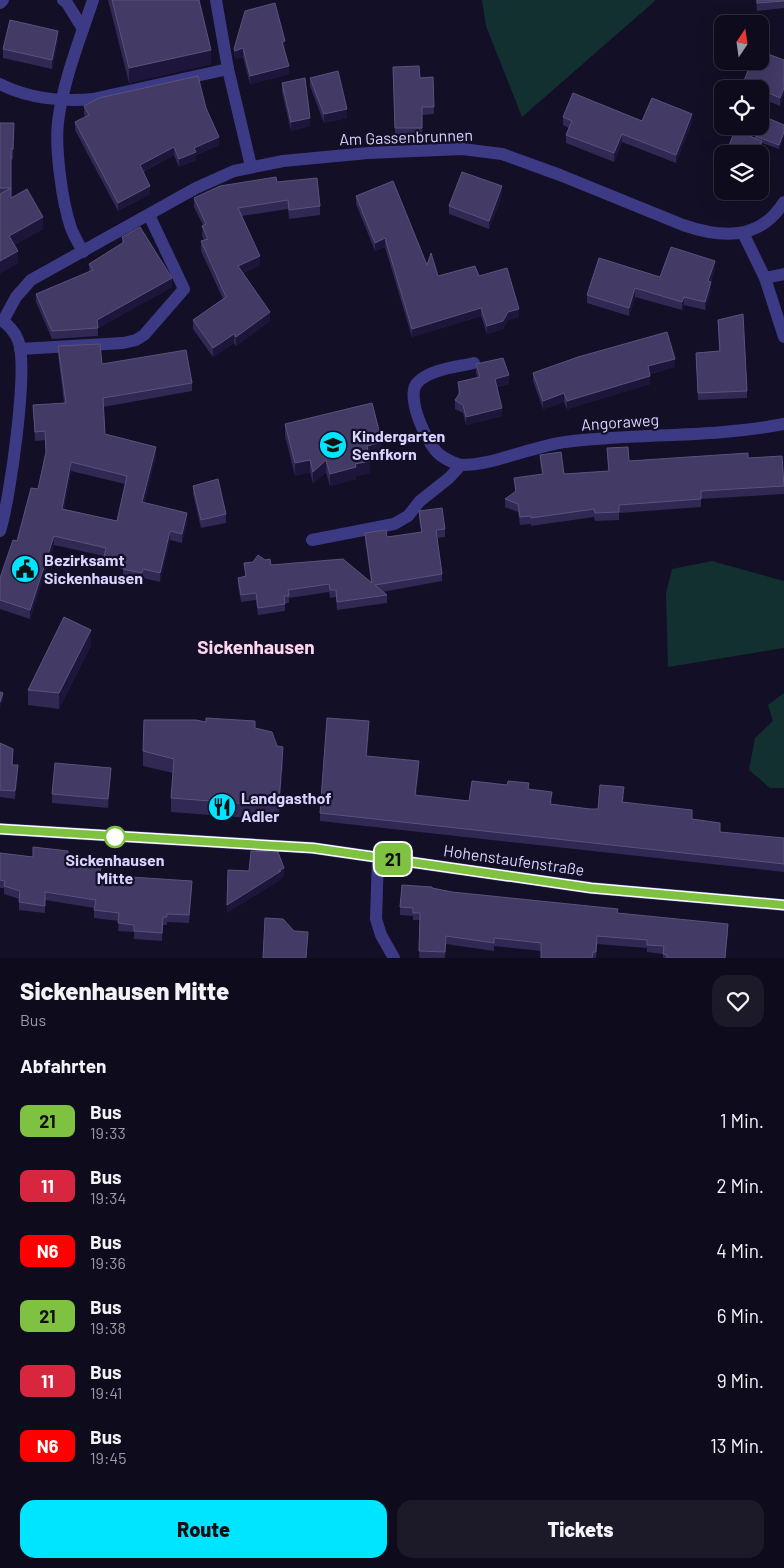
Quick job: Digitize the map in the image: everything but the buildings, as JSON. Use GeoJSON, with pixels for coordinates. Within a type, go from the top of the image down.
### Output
{"type":"FeatureCollection","features":[{"type":"Feature","properties":{"kind":"street"},"geometry":{"type":"LineString","coordinates":[[62,0],[67,3],[83,29]]}},
{"type":"Feature","properties":{"kind":"street"},"geometry":{"type":"LineString","coordinates":[[83,252],[71,228],[64,199],[57,144],[58,122],[63,100],[93,0]]}},
{"type":"Feature","properties":{"kind":"street"},"geometry":{"type":"LineString","coordinates":[[216,0],[228,69],[251,166]]}},
{"type":"Feature","properties":{"kind":"street"},"geometry":{"type":"LineString","coordinates":[[0,84],[18,92],[63,100],[93,100],[228,69]]}},
{"type":"Feature","properties":{"kind":"street","name":"Am Gassenbrunnen"},"geometry":{"type":"LineString","coordinates":[[2,321],[16,297],[31,280],[196,188],[251,166],[368,153],[479,150],[522,160],[704,232],[725,235],[743,233],[759,227],[770,220],[784,202]]}},
{"type":"Feature","properties":{"kind":"street"},"geometry":{"type":"LineString","coordinates":[[20,349],[123,343],[144,336],[184,289],[149,215]]}},
{"type":"Feature","properties":{"kind":"street"},"geometry":{"type":"LineString","coordinates":[[743,233],[765,278],[784,337]]}},
{"type":"Feature","properties":{"kind":"street"},"geometry":{"type":"LineString","coordinates":[[765,278],[784,274]]}},
{"type":"Feature","properties":{"kind":"street"},"geometry":{"type":"LineString","coordinates":[[0,531],[11,484],[20,389],[20,349],[18,339],[2,321]]}},
{"type":"Feature","properties":{"kind":"street"},"geometry":{"type":"LineString","coordinates":[[461,465],[452,463],[439,455],[430,444],[414,404],[413,390],[417,382],[425,377],[474,363]]}},
{"type":"Feature","properties":{"kind":"street","name":"Angoraweg"},"geometry":{"type":"LineString","coordinates":[[461,465],[486,462],[551,444],[749,430],[784,424]]}},
{"type":"Feature","properties":{"kind":"street"},"geometry":{"type":"LineString","coordinates":[[312,540],[394,524],[408,516],[420,501],[461,465]]}},
{"type":"Feature","properties":{"kind":"street","name":"Hohenstaufenstraße"},"geometry":{"type":"LineString","coordinates":[[0,829],[256,843],[378,856],[591,888],[784,905]]}},
{"type":"Feature","properties":{"kind":"street"},"geometry":{"type":"LineString","coordinates":[[378,856],[376,919],[381,935],[394,958]]}},
{"type":"Feature","properties":{"kind":"green space"},"geometry":{"type":"Polygon","coordinates":[[[482,0],[656,0],[522,117],[486,26],[482,0]]]}},
{"type":"Feature","properties":{"kind":"green space"},"geometry":{"type":"Polygon","coordinates":[[[712,561],[784,581],[784,648],[668,667],[666,593],[672,569],[712,561]]]}},
{"type":"Feature","properties":{"kind":"green space"},"geometry":{"type":"Polygon","coordinates":[[[784,693],[784,788],[770,788],[749,770],[755,738],[773,721],[768,705],[784,693]]]}},
{"type":"Feature","properties":{"kind":"bus line","name":"21"},"geometry":{"type":"LineString","coordinates":[[0,829],[41,833],[207,840],[313,848],[591,888],[784,905]]}},
{"type":"Feature","properties":{"kind":"place","name":"Kindergarten Senfkorn"},"geometry":{"type":"Point","coordinates":[333,445]}},
{"type":"Feature","properties":{"kind":"place","name":"Bezirksamt Sickenhausen"},"geometry":{"type":"Point","coordinates":[25,569]}},
{"type":"Feature","properties":{"kind":"place","name":"Landgasthof Adler"},"geometry":{"type":"Point","coordinates":[222,807]}},
{"type":"Feature","properties":{"kind":"place","name":"Sickenhausen Mitte"},"geometry":{"type":"Point","coordinates":[115,837]}},
{"type":"Feature","properties":{"kind":"district","name":"Sickenhausen"},"geometry":{"type":"Point","coordinates":[256,647]}}]}
